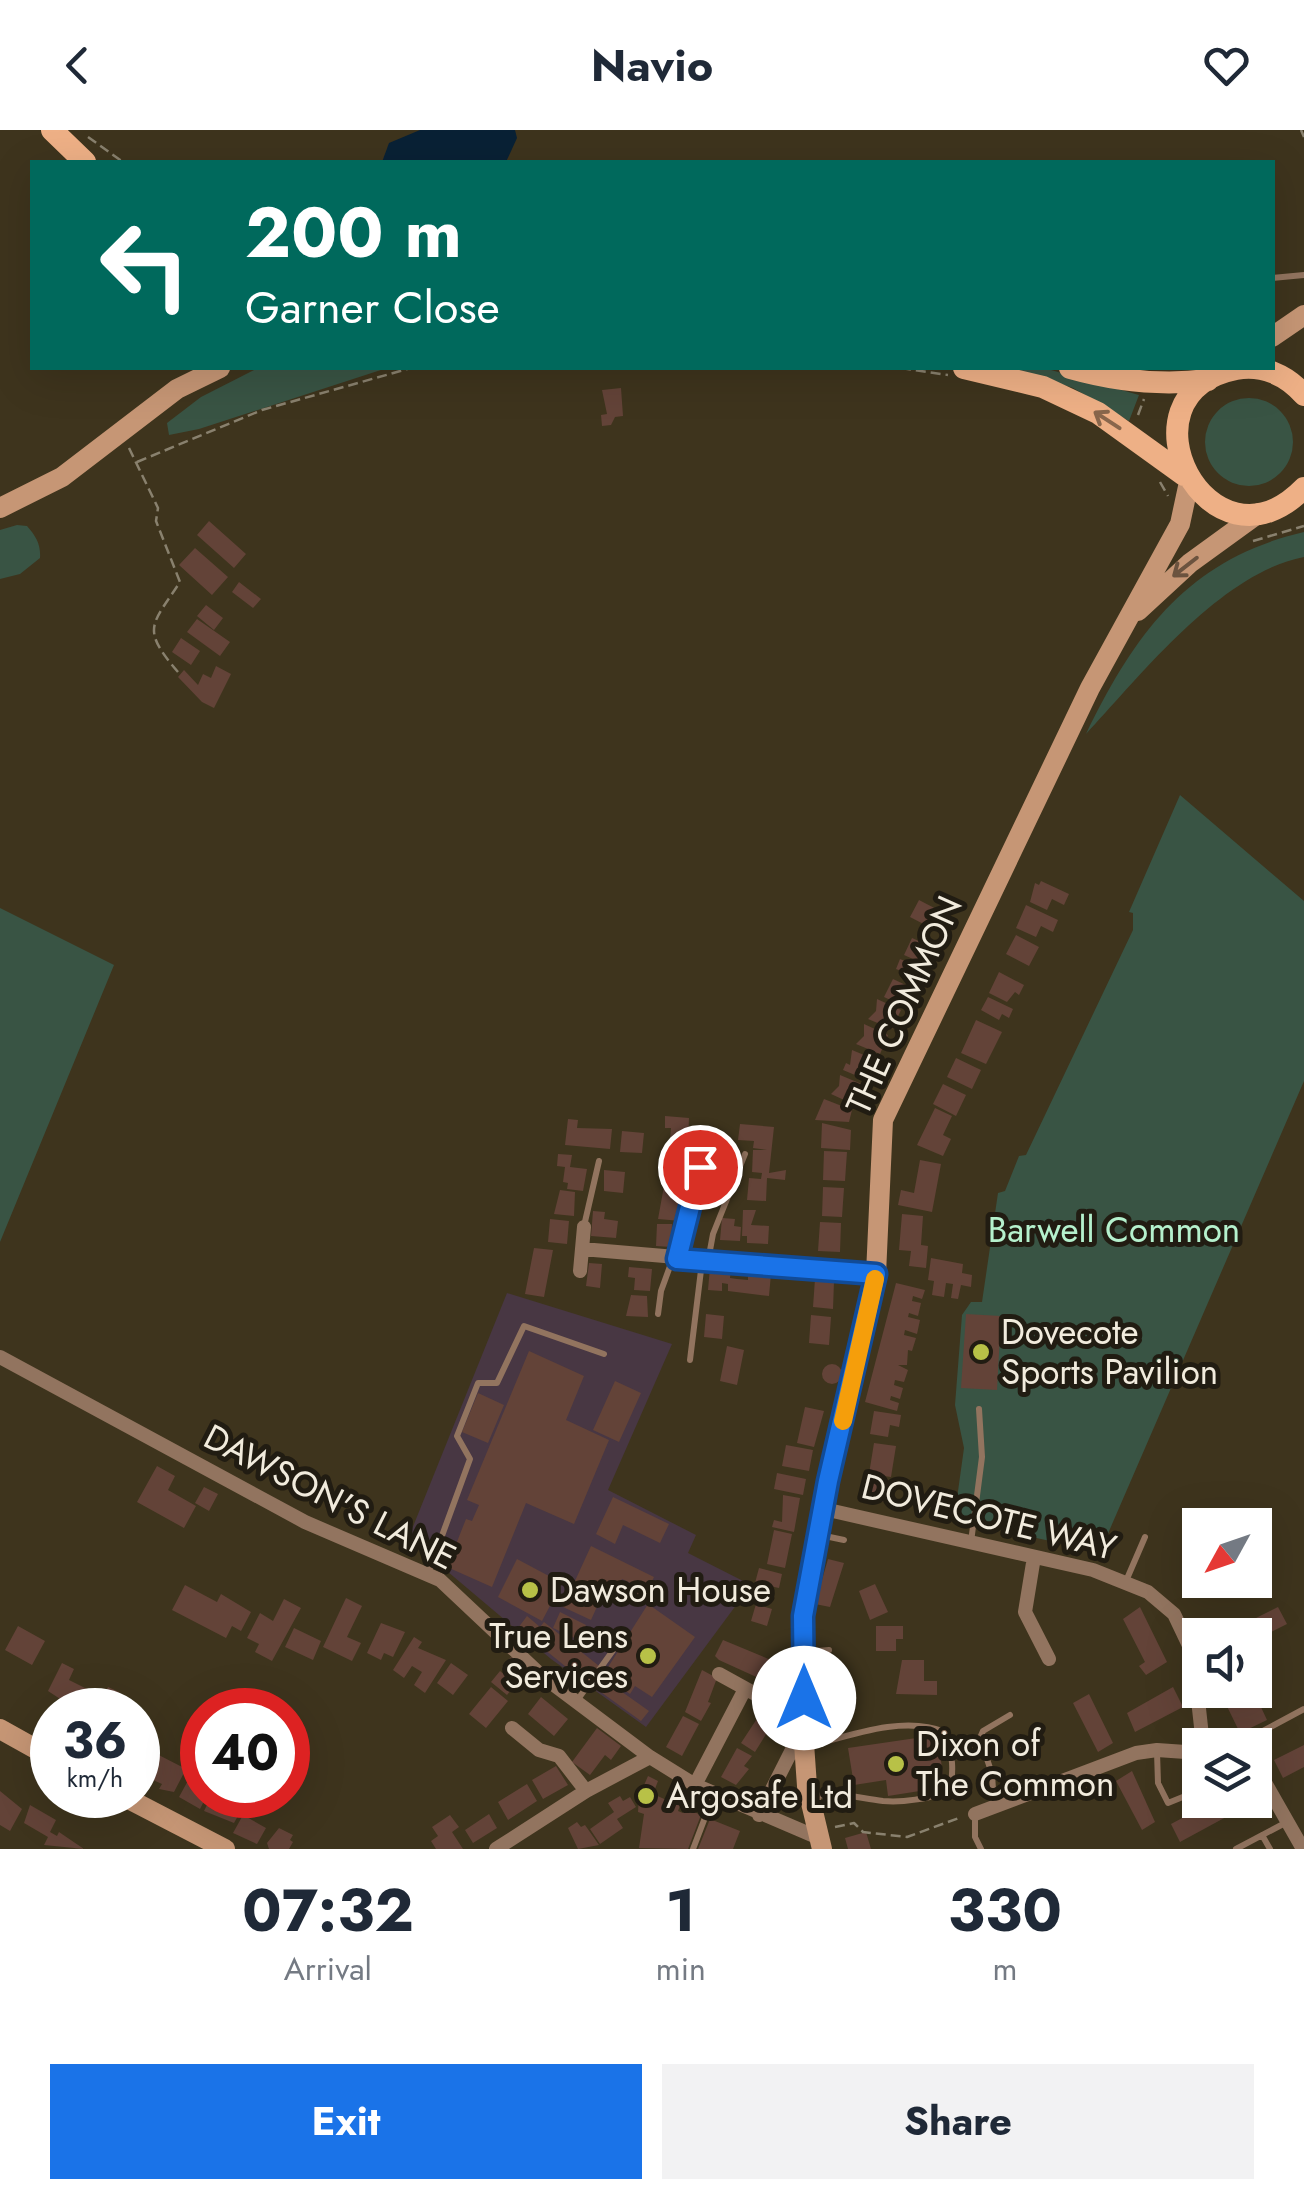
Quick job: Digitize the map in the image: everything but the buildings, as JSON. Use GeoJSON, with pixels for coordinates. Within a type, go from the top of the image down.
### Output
{"type":"FeatureCollection","features":[{"type":"Feature","properties":{"kind":"main road"},"geometry":{"type":"LineString","coordinates":[[52,130],[84,160]]}},
{"type":"Feature","properties":{"kind":"main road"},"geometry":{"type":"LineString","coordinates":[[973,370],[1043,386],[1098,413],[1221,508],[1304,508]]}},
{"type":"Feature","properties":{"kind":"main road"},"geometry":{"type":"LineString","coordinates":[[1077,370],[1106,378],[1171,385],[1220,374]]}},
{"type":"Feature","properties":{"kind":"main road"},"geometry":{"type":"LineString","coordinates":[[1264,370],[1293,382],[1304,395]]}},
{"type":"Feature","properties":{"kind":"main road"},"geometry":{"type":"LineString","coordinates":[[1188,480],[1180,462],[1176,433],[1192,396],[1220,374]]}},
{"type":"Feature","properties":{"kind":"main road"},"geometry":{"type":"LineString","coordinates":[[1269,510],[1304,488]]}},
{"type":"Feature","properties":{"kind":"street"},"geometry":{"type":"LineString","coordinates":[[1275,335],[1304,315]]}},
{"type":"Feature","properties":{"kind":"street"},"geometry":{"type":"LineString","coordinates":[[178,389],[186,370]]}},
{"type":"Feature","properties":{"kind":"street"},"geometry":{"type":"LineString","coordinates":[[0,508],[62,477],[178,389],[216,370]]}},
{"type":"Feature","properties":{"kind":"street","name":"THE COMMON"},"geometry":{"type":"LineString","coordinates":[[821,1843],[810,1797],[804,1738],[803,1616],[876,1274],[878,1147],[883,1120],[988,897],[1121,632],[1180,524],[1188,480]]}},
{"type":"Feature","properties":{"kind":"street","name":"THE COMMON"},"geometry":{"type":"LineString","coordinates":[[1121,632],[1162,586],[1269,510]]}},
{"type":"Feature","properties":{"kind":"street"},"geometry":{"type":"LineString","coordinates":[[580,1271],[584,1226]]}},
{"type":"Feature","properties":{"kind":"street"},"geometry":{"type":"LineString","coordinates":[[582,1249],[876,1274]]}},
{"type":"Feature","properties":{"kind":"street","name":"DAWSON'S LANE"},"geometry":{"type":"LineString","coordinates":[[0,1357],[305,1522],[440,1580],[576,1703],[650,1757],[695,1785],[821,1843]]}},
{"type":"Feature","properties":{"kind":"street","name":"DOVECOTE WAY"},"geometry":{"type":"LineString","coordinates":[[824,1509],[1126,1581],[1164,1603],[1181,1625],[1198,1674],[1202,1728]]}},
{"type":"Feature","properties":{"kind":"street"},"geometry":{"type":"LineString","coordinates":[[1034,1557],[1025,1612],[1049,1659]]}},
{"type":"Feature","properties":{"kind":"street"},"geometry":{"type":"LineString","coordinates":[[719,1674],[768,1701]]}},
{"type":"Feature","properties":{"kind":"street"},"geometry":{"type":"LineString","coordinates":[[695,1785],[745,1688]]}},
{"type":"Feature","properties":{"kind":"street"},"geometry":{"type":"LineString","coordinates":[[512,1728],[540,1750],[559,1756],[586,1792]]}},
{"type":"Feature","properties":{"kind":"street"},"geometry":{"type":"LineString","coordinates":[[0,1729],[30,1746]]}},
{"type":"Feature","properties":{"kind":"street"},"geometry":{"type":"LineString","coordinates":[[759,1814],[804,1738]]}},
{"type":"Feature","properties":{"kind":"street"},"geometry":{"type":"LineString","coordinates":[[975,1814],[1136,1753],[1182,1752]]}},
{"type":"Feature","properties":{"kind":"street"},"geometry":{"type":"LineString","coordinates":[[496,1849],[650,1757]]}},
{"type":"Feature","properties":{"kind":"street"},"geometry":{"type":"LineString","coordinates":[[1272,1794],[1303,1849]]}},
{"type":"Feature","properties":{"kind":"street"},"geometry":{"type":"LineString","coordinates":[[160,1815],[225,1849]]}},
{"type":"Feature","properties":{"kind":"lane"},"geometry":{"type":"LineString","coordinates":[[1275,278],[1304,275]]}},
{"type":"Feature","properties":{"kind":"lane"},"geometry":{"type":"LineString","coordinates":[[658,1314],[661,1291],[675,1259],[704,1145]]}},
{"type":"Feature","properties":{"kind":"lane"},"geometry":{"type":"LineString","coordinates":[[690,1360],[705,1261],[745,1154]]}},
{"type":"Feature","properties":{"kind":"lane"},"geometry":{"type":"LineString","coordinates":[[584,1226],[600,1161]]}},
{"type":"Feature","properties":{"kind":"lane"},"geometry":{"type":"LineString","coordinates":[[428,1575],[470,1460],[458,1436],[478,1384],[496,1383],[524,1326],[604,1354]]}},
{"type":"Feature","properties":{"kind":"lane"},"geometry":{"type":"LineString","coordinates":[[972,1542],[982,1458],[979,1409]]}},
{"type":"Feature","properties":{"kind":"lane"},"geometry":{"type":"LineString","coordinates":[[818,1534],[844,1540]]}},
{"type":"Feature","properties":{"kind":"lane"},"geometry":{"type":"LineString","coordinates":[[1126,1581],[1145,1537]]}},
{"type":"Feature","properties":{"kind":"lane"},"geometry":{"type":"LineString","coordinates":[[576,1703],[614,1649]]}},
{"type":"Feature","properties":{"kind":"lane"},"geometry":{"type":"LineString","coordinates":[[803,1652],[829,1650]]}},
{"type":"Feature","properties":{"kind":"lane"},"geometry":{"type":"LineString","coordinates":[[1269,1728],[1304,1710]]}},
{"type":"Feature","properties":{"kind":"lane"},"geometry":{"type":"LineString","coordinates":[[994,1806],[992,1774],[980,1738],[1010,1715]]}},
{"type":"Feature","properties":{"kind":"lane"},"geometry":{"type":"LineString","coordinates":[[804,1738],[904,1726],[945,1732],[953,1782],[947,1793],[916,1800],[885,1801],[833,1792],[810,1797]]}},
{"type":"Feature","properties":{"kind":"lane"},"geometry":{"type":"LineString","coordinates":[[1157,1750],[1155,1768],[1168,1803],[1182,1797]]}},
{"type":"Feature","properties":{"kind":"lane"},"geometry":{"type":"LineString","coordinates":[[693,1849],[714,1794]]}},
{"type":"Feature","properties":{"kind":"lane"},"geometry":{"type":"LineString","coordinates":[[975,1814],[974,1828],[981,1849]]}},
{"type":"Feature","properties":{"kind":"lane"},"geometry":{"type":"LineString","coordinates":[[1236,1849],[1288,1822]]}},
{"type":"Feature","properties":{"kind":"lane"},"geometry":{"type":"LineString","coordinates":[[1262,1835],[1270,1849]]}},
{"type":"Feature","properties":{"kind":"path"},"geometry":{"type":"LineString","coordinates":[[78,130],[120,160]]}},
{"type":"Feature","properties":{"kind":"path"},"geometry":{"type":"LineString","coordinates":[[1301,130],[1304,137]]}},
{"type":"Feature","properties":{"kind":"path"},"geometry":{"type":"LineString","coordinates":[[138,462],[262,410],[404,370]]}},
{"type":"Feature","properties":{"kind":"path"},"geometry":{"type":"LineString","coordinates":[[120,434],[138,462],[158,508],[156,521],[180,582],[154,617],[151,630],[158,649],[178,672]]}},
{"type":"Feature","properties":{"kind":"path"},"geometry":{"type":"LineString","coordinates":[[1242,545],[1304,526]]}},
{"type":"Feature","properties":{"kind":"path"},"geometry":{"type":"LineString","coordinates":[[821,1843],[832,1828],[854,1823],[863,1832],[907,1836],[975,1814]]}},
{"type":"Feature","properties":{"kind":"shaded area"},"geometry":{"type":"Polygon","coordinates":[[[507,1293],[672,1344],[608,1490],[696,1535],[688,1553],[751,1585],[646,1727],[551,1659],[422,1550],[406,1544],[507,1293]]]}},
{"type":"Feature","properties":{"kind":"green space"},"geometry":{"type":"Polygon","coordinates":[[[254,370],[381,370],[199,429],[169,435],[167,423],[201,397],[254,370]]]}},
{"type":"Feature","properties":{"kind":"green space"},"geometry":{"type":"Polygon","coordinates":[[[1018,370],[1051,370],[1139,395],[1129,421],[1073,388],[1018,370]]]}},
{"type":"Feature","properties":{"kind":"green space"},"geometry":{"type":"Polygon","coordinates":[[[1249,398],[1274,405],[1286,417],[1293,442],[1286,467],[1274,479],[1249,486],[1224,479],[1212,467],[1205,442],[1212,417],[1224,405],[1249,398]]]}},
{"type":"Feature","properties":{"kind":"green space"},"geometry":{"type":"Polygon","coordinates":[[[27,526],[33,533],[40,558],[20,574],[0,579],[0,530],[27,526]]]}},
{"type":"Feature","properties":{"kind":"green space"},"geometry":{"type":"Polygon","coordinates":[[[1304,532],[1304,557],[1273,567],[1213,604],[1158,656],[1086,734],[1124,664],[1170,605],[1228,561],[1263,544],[1304,532]]]}},
{"type":"Feature","properties":{"kind":"green space","name":"Barwell Common"},"geometry":{"type":"Polygon","coordinates":[[[1180,795],[1304,901],[1304,1081],[1100,1552],[954,1520],[964,1448],[955,1405],[962,1315],[971,1302],[982,1302],[998,1193],[1005,1191],[1019,1156],[1026,1155],[1133,930],[1133,913],[1129,912],[1180,795]]]}},
{"type":"Feature","properties":{"kind":"green space"},"geometry":{"type":"Polygon","coordinates":[[[0,908],[114,965],[0,1242],[0,908]]]}},
{"type":"Feature","properties":{"kind":"water"},"geometry":{"type":"Polygon","coordinates":[[[420,130],[515,130],[517,138],[507,160],[383,160],[389,143],[420,130]]]}},
{"type":"Feature","properties":{"kind":"slow traffic"},"geometry":{"type":"LineString","coordinates":[[843,1421],[875,1279]]}},
{"type":"Feature","properties":{"kind":"place","name":"Dovecote Sports Pavilion"},"geometry":{"type":"Point","coordinates":[981,1352]}},
{"type":"Feature","properties":{"kind":"place","name":"Dawson House"},"geometry":{"type":"Point","coordinates":[530,1590]}},
{"type":"Feature","properties":{"kind":"place","name":"True Lens Services"},"geometry":{"type":"Point","coordinates":[648,1656]}},
{"type":"Feature","properties":{"kind":"place","name":"Dixon of The Common"},"geometry":{"type":"Point","coordinates":[896,1764]}},
{"type":"Feature","properties":{"kind":"place","name":"Argosafe Ltd"},"geometry":{"type":"Point","coordinates":[646,1796]}},
{"type":"Feature","properties":{"kind":"route"},"geometry":{"type":"LineString","coordinates":[[700,1167],[677,1259],[876,1274],[828,1481],[803,1616],[804,1698]]}}]}
